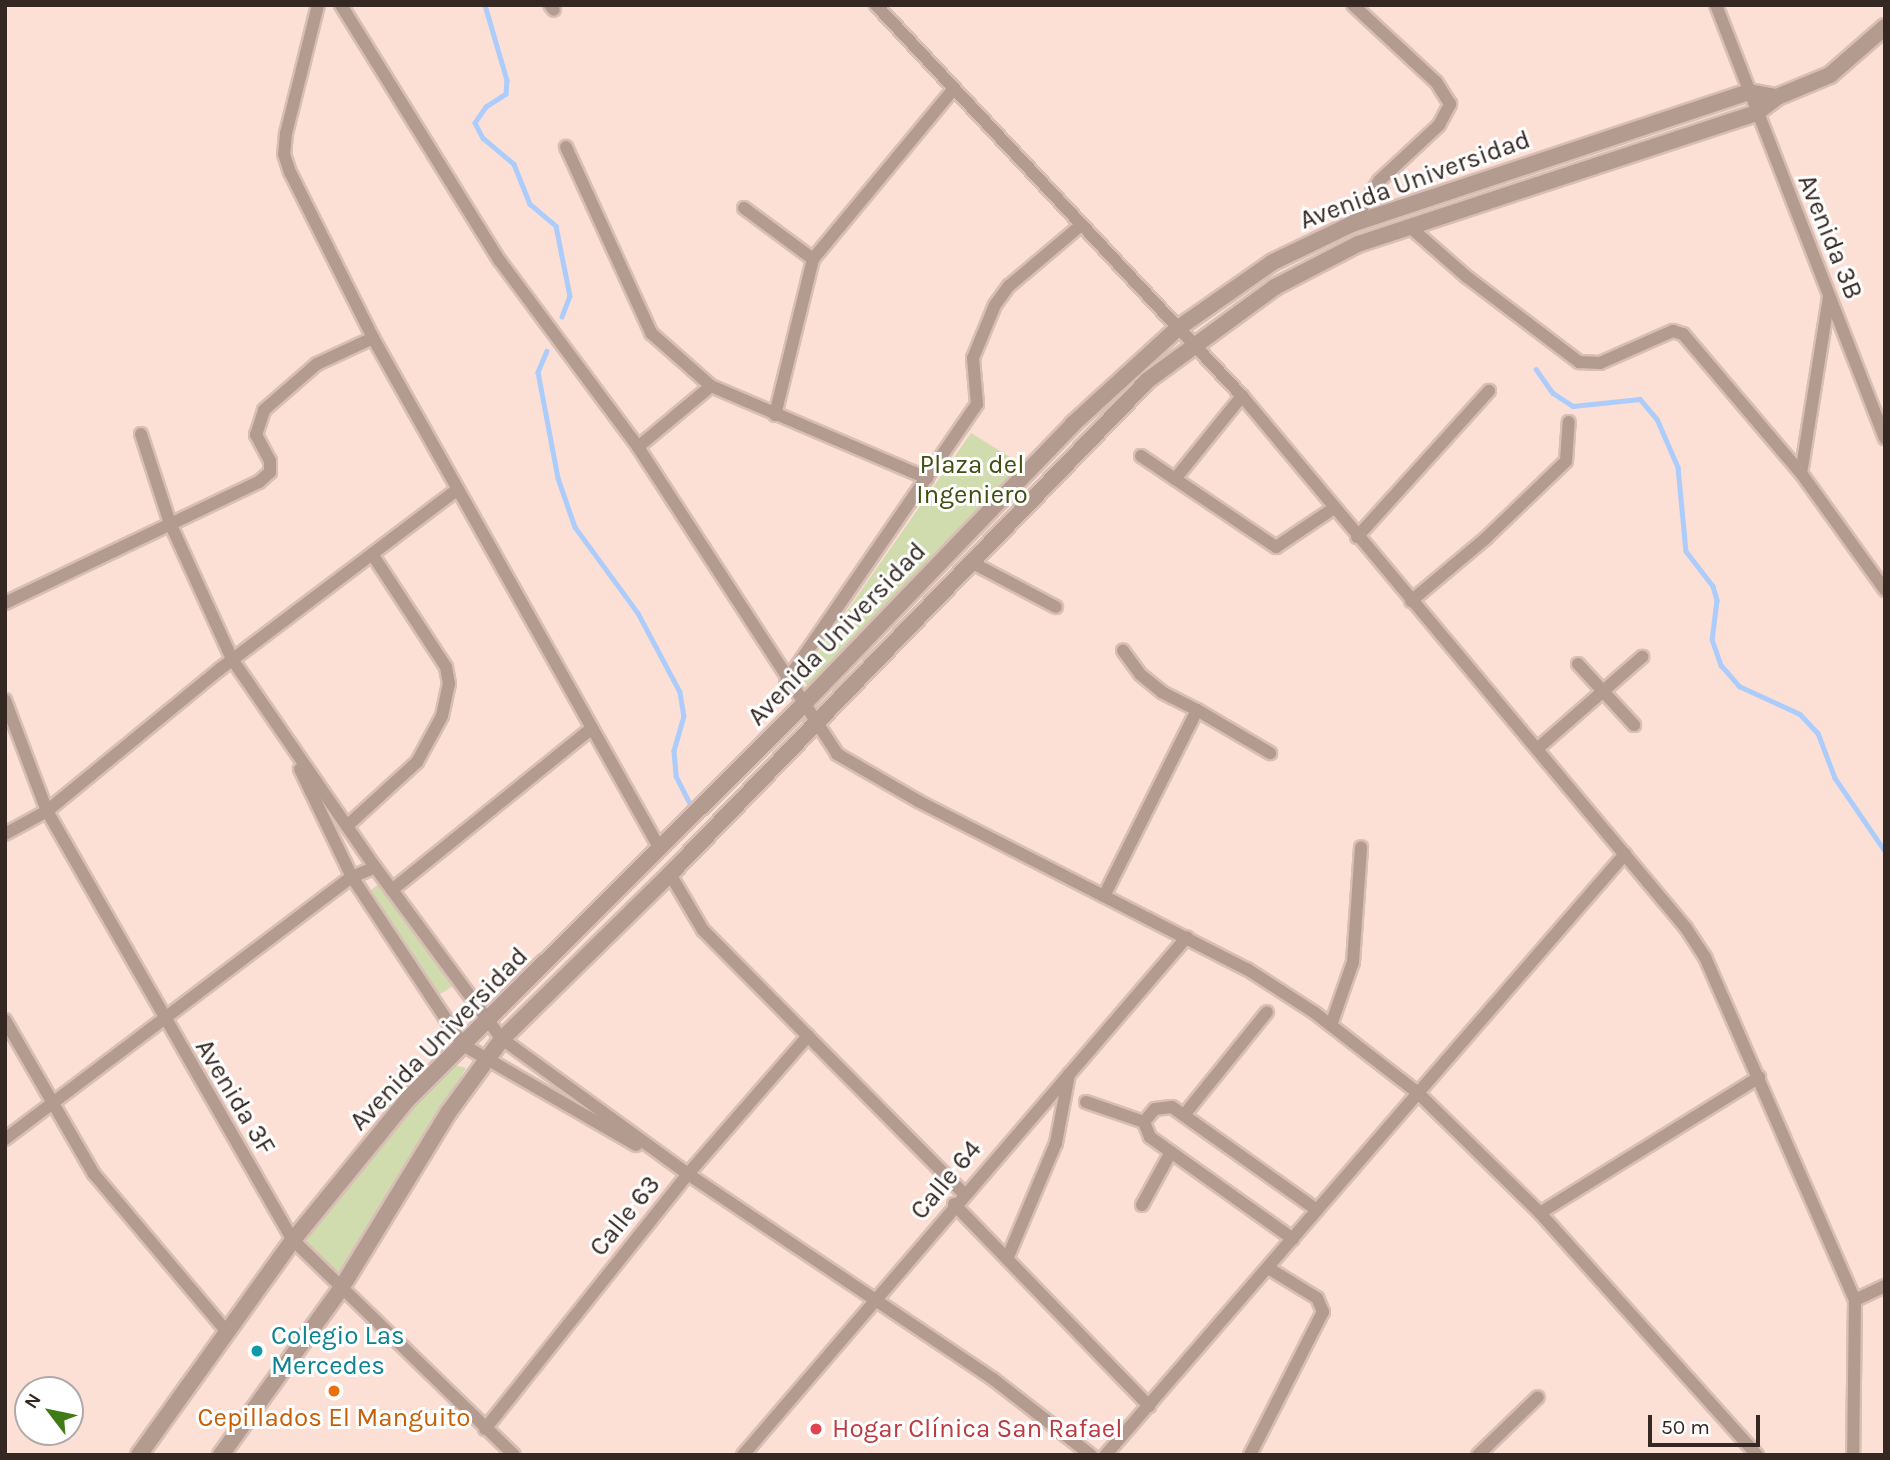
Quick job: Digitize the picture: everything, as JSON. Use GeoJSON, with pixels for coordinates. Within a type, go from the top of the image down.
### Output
{"type":"FeatureCollection","features":[{"type":"Feature","properties":{"kind":"street"},"geometry":{"type":"LineString","coordinates":[[318,5],[284,154],[373,338],[660,849]]}},
{"type":"Feature","properties":{"kind":"street"},"geometry":{"type":"LineString","coordinates":[[341,5],[500,261],[638,447],[812,723],[847,763],[1187,937],[1331,1025],[1418,1093],[1540,1213],[1757,1455]]}},
{"type":"Feature","properties":{"kind":"street"},"geometry":{"type":"LineString","coordinates":[[876,5],[953,91],[1242,396],[1357,537],[1626,854],[1705,957],[1855,1300],[1853,1455]]}},
{"type":"Feature","properties":{"kind":"street"},"geometry":{"type":"LineString","coordinates":[[1352,224],[1379,181],[1439,125],[1450,104],[1436,82],[1353,5]]}},
{"type":"Feature","properties":{"kind":"street","name":"Avenida 3B"},"geometry":{"type":"LineString","coordinates":[[1716,5],[1885,438]]}},
{"type":"Feature","properties":{"kind":"street","name":"Avenida Universidad"},"geometry":{"type":"LineString","coordinates":[[221,1455],[340,1290],[448,1113],[502,1039],[670,874],[812,723],[1148,380],[1192,345],[1275,287],[1358,244],[1756,113],[1777,97],[1830,75],[1885,27]]}},
{"type":"Feature","properties":{"kind":"street"},"geometry":{"type":"LineString","coordinates":[[775,415],[813,259],[953,91]]}},
{"type":"Feature","properties":{"kind":"street"},"geometry":{"type":"LineString","coordinates":[[1748,92],[1777,97]]}},
{"type":"Feature","properties":{"kind":"street","name":"Avenida Universidad"},"geometry":{"type":"LineString","coordinates":[[139,1455],[293,1240],[408,1100],[802,706],[1073,425],[1177,329],[1273,262],[1352,224],[1748,92]]}},
{"type":"Feature","properties":{"kind":"street"},"geometry":{"type":"LineString","coordinates":[[566,147],[651,333],[710,386],[927,478]]}},
{"type":"Feature","properties":{"kind":"street"},"geometry":{"type":"LineString","coordinates":[[744,208],[813,259]]}},
{"type":"Feature","properties":{"kind":"street"},"geometry":{"type":"LineString","coordinates":[[786,682],[977,404],[972,358],[995,305],[1009,286],[1080,226]]}},
{"type":"Feature","properties":{"kind":"street"},"geometry":{"type":"LineString","coordinates":[[1410,227],[1467,277],[1579,362],[1600,363],[1673,331],[1683,334],[1801,473],[1885,590]]}},
{"type":"Feature","properties":{"kind":"street"},"geometry":{"type":"LineString","coordinates":[[1801,473],[1829,296]]}},
{"type":"Feature","properties":{"kind":"street"},"geometry":{"type":"LineString","coordinates":[[5,603],[259,482],[270,472],[270,461],[256,435],[264,410],[317,364],[373,338]]}},
{"type":"Feature","properties":{"kind":"street"},"geometry":{"type":"LineString","coordinates":[[638,447],[710,386]]}},
{"type":"Feature","properties":{"kind":"street"},"geometry":{"type":"LineString","coordinates":[[1357,537],[1489,391]]}},
{"type":"Feature","properties":{"kind":"street"},"geometry":{"type":"LineString","coordinates":[[1175,479],[1242,396]]}},
{"type":"Feature","properties":{"kind":"street"},"geometry":{"type":"LineString","coordinates":[[1411,601],[1485,539],[1566,461],[1569,422]]}},
{"type":"Feature","properties":{"kind":"street"},"geometry":{"type":"LineString","coordinates":[[141,434],[170,523],[232,659],[375,867],[502,1039],[688,1174],[878,1299],[993,1379],[1091,1455]]}},
{"type":"Feature","properties":{"kind":"street"},"geometry":{"type":"LineString","coordinates":[[1141,456],[1276,547],[1334,508]]}},
{"type":"Feature","properties":{"kind":"street"},"geometry":{"type":"LineString","coordinates":[[5,834],[47,811],[232,659],[458,489]]}},
{"type":"Feature","properties":{"kind":"street"},"geometry":{"type":"LineString","coordinates":[[347,826],[417,762],[421,747],[442,716],[449,684],[446,667],[372,554]]}},
{"type":"Feature","properties":{"kind":"street"},"geometry":{"type":"LineString","coordinates":[[971,562],[1056,607]]}},
{"type":"Feature","properties":{"kind":"street"},"geometry":{"type":"LineString","coordinates":[[1123,651],[1140,674],[1162,692],[1198,710],[1270,754]]}},
{"type":"Feature","properties":{"kind":"street"},"geometry":{"type":"LineString","coordinates":[[1537,749],[1642,657]]}},
{"type":"Feature","properties":{"kind":"street"},"geometry":{"type":"LineString","coordinates":[[1578,664],[1634,724]]}},
{"type":"Feature","properties":{"kind":"street","name":"Avenida 3F"},"geometry":{"type":"LineString","coordinates":[[5,700],[9,723],[47,811],[163,1020],[293,1240],[340,1290],[514,1455]]}},
{"type":"Feature","properties":{"kind":"street"},"geometry":{"type":"LineString","coordinates":[[1104,896],[1198,710]]}},
{"type":"Feature","properties":{"kind":"street"},"geometry":{"type":"LineString","coordinates":[[393,890],[592,728]]}},
{"type":"Feature","properties":{"kind":"street"},"geometry":{"type":"LineString","coordinates":[[282,732],[352,877],[463,1045],[688,1174]]}},
{"type":"Feature","properties":{"kind":"street"},"geometry":{"type":"LineString","coordinates":[[1331,1025],[1353,962],[1361,847]]}},
{"type":"Feature","properties":{"kind":"street"},"geometry":{"type":"LineString","coordinates":[[1105,1455],[1626,854]]}},
{"type":"Feature","properties":{"kind":"street"},"geometry":{"type":"LineString","coordinates":[[5,1139],[352,877],[375,867]]}},
{"type":"Feature","properties":{"kind":"street"},"geometry":{"type":"LineString","coordinates":[[670,874],[703,930],[808,1036],[959,1199],[1007,1259],[1149,1406]]}},
{"type":"Feature","properties":{"kind":"street","name":"Calle 64"},"geometry":{"type":"LineString","coordinates":[[743,1455],[878,1299],[959,1199],[1187,937]]}},
{"type":"Feature","properties":{"kind":"street"},"geometry":{"type":"LineString","coordinates":[[1184,1115],[1267,1012]]}},
{"type":"Feature","properties":{"kind":"street"},"geometry":{"type":"LineString","coordinates":[[5,1020],[55,1101],[94,1174],[227,1332]]}},
{"type":"Feature","properties":{"kind":"street","name":"Calle 63"},"geometry":{"type":"LineString","coordinates":[[485,1429],[688,1174],[808,1036]]}},
{"type":"Feature","properties":{"kind":"street"},"geometry":{"type":"LineString","coordinates":[[1007,1259],[1056,1143],[1069,1073]]}},
{"type":"Feature","properties":{"kind":"street"},"geometry":{"type":"LineString","coordinates":[[1540,1213],[1759,1077]]}},
{"type":"Feature","properties":{"kind":"street"},"geometry":{"type":"LineString","coordinates":[[1086,1102],[1144,1122]]}},
{"type":"Feature","properties":{"kind":"street"},"geometry":{"type":"LineString","coordinates":[[1144,1122],[1163,1105],[1184,1115],[1317,1210]]}},
{"type":"Feature","properties":{"kind":"street"},"geometry":{"type":"LineString","coordinates":[[1144,1122],[1150,1138],[1293,1239]]}},
{"type":"Feature","properties":{"kind":"street"},"geometry":{"type":"LineString","coordinates":[[1142,1205],[1171,1152]]}},
{"type":"Feature","properties":{"kind":"street"},"geometry":{"type":"LineString","coordinates":[[1250,1455],[1323,1312],[1317,1298],[1268,1268]]}},
{"type":"Feature","properties":{"kind":"street"},"geometry":{"type":"LineString","coordinates":[[1855,1300],[1885,1286]]}},
{"type":"Feature","properties":{"kind":"street"},"geometry":{"type":"LineString","coordinates":[[1478,1455],[1538,1397]]}},
{"type":"Feature","properties":{"kind":"green space","name":"Plaza del Ingeniero"},"geometry":{"type":"Polygon","coordinates":[[[971,433],[1024,466],[809,687],[800,678],[971,433]]]}},
{"type":"Feature","properties":{"kind":"green space"},"geometry":{"type":"Polygon","coordinates":[[[380,883],[453,986],[437,996],[371,890],[380,883]]]}},
{"type":"Feature","properties":{"kind":"green space"},"geometry":{"type":"Polygon","coordinates":[[[451,1064],[466,1068],[340,1290],[293,1240],[451,1064]]]}},
{"type":"Feature","properties":{"kind":"waterway"},"geometry":{"type":"LineString","coordinates":[[485,5],[507,80],[506,94],[486,107],[475,123],[483,138],[514,164],[530,204],[556,226],[570,296],[562,317]]}},
{"type":"Feature","properties":{"kind":"waterway"},"geometry":{"type":"LineString","coordinates":[[547,351],[538,372],[558,478],[575,527],[638,613],[680,692],[684,716],[674,751],[676,776],[689,802]]}},
{"type":"Feature","properties":{"kind":"waterway"},"geometry":{"type":"LineString","coordinates":[[1536,369],[1553,393],[1573,406],[1640,399],[1657,419],[1678,467],[1686,551],[1713,586],[1717,600],[1712,639],[1721,665],[1739,686],[1800,714],[1818,733],[1835,778],[1885,851]]}},
{"type":"Feature","properties":{"kind":"place","name":"Colegio Las Mercedes"},"geometry":{"type":"Point","coordinates":[257,1351]}},
{"type":"Feature","properties":{"kind":"place","name":"Cepillados El Manguito"},"geometry":{"type":"Point","coordinates":[334,1391]}},
{"type":"Feature","properties":{"kind":"place","name":"Hogar Clínica San Rafael"},"geometry":{"type":"Point","coordinates":[816,1429]}}]}
